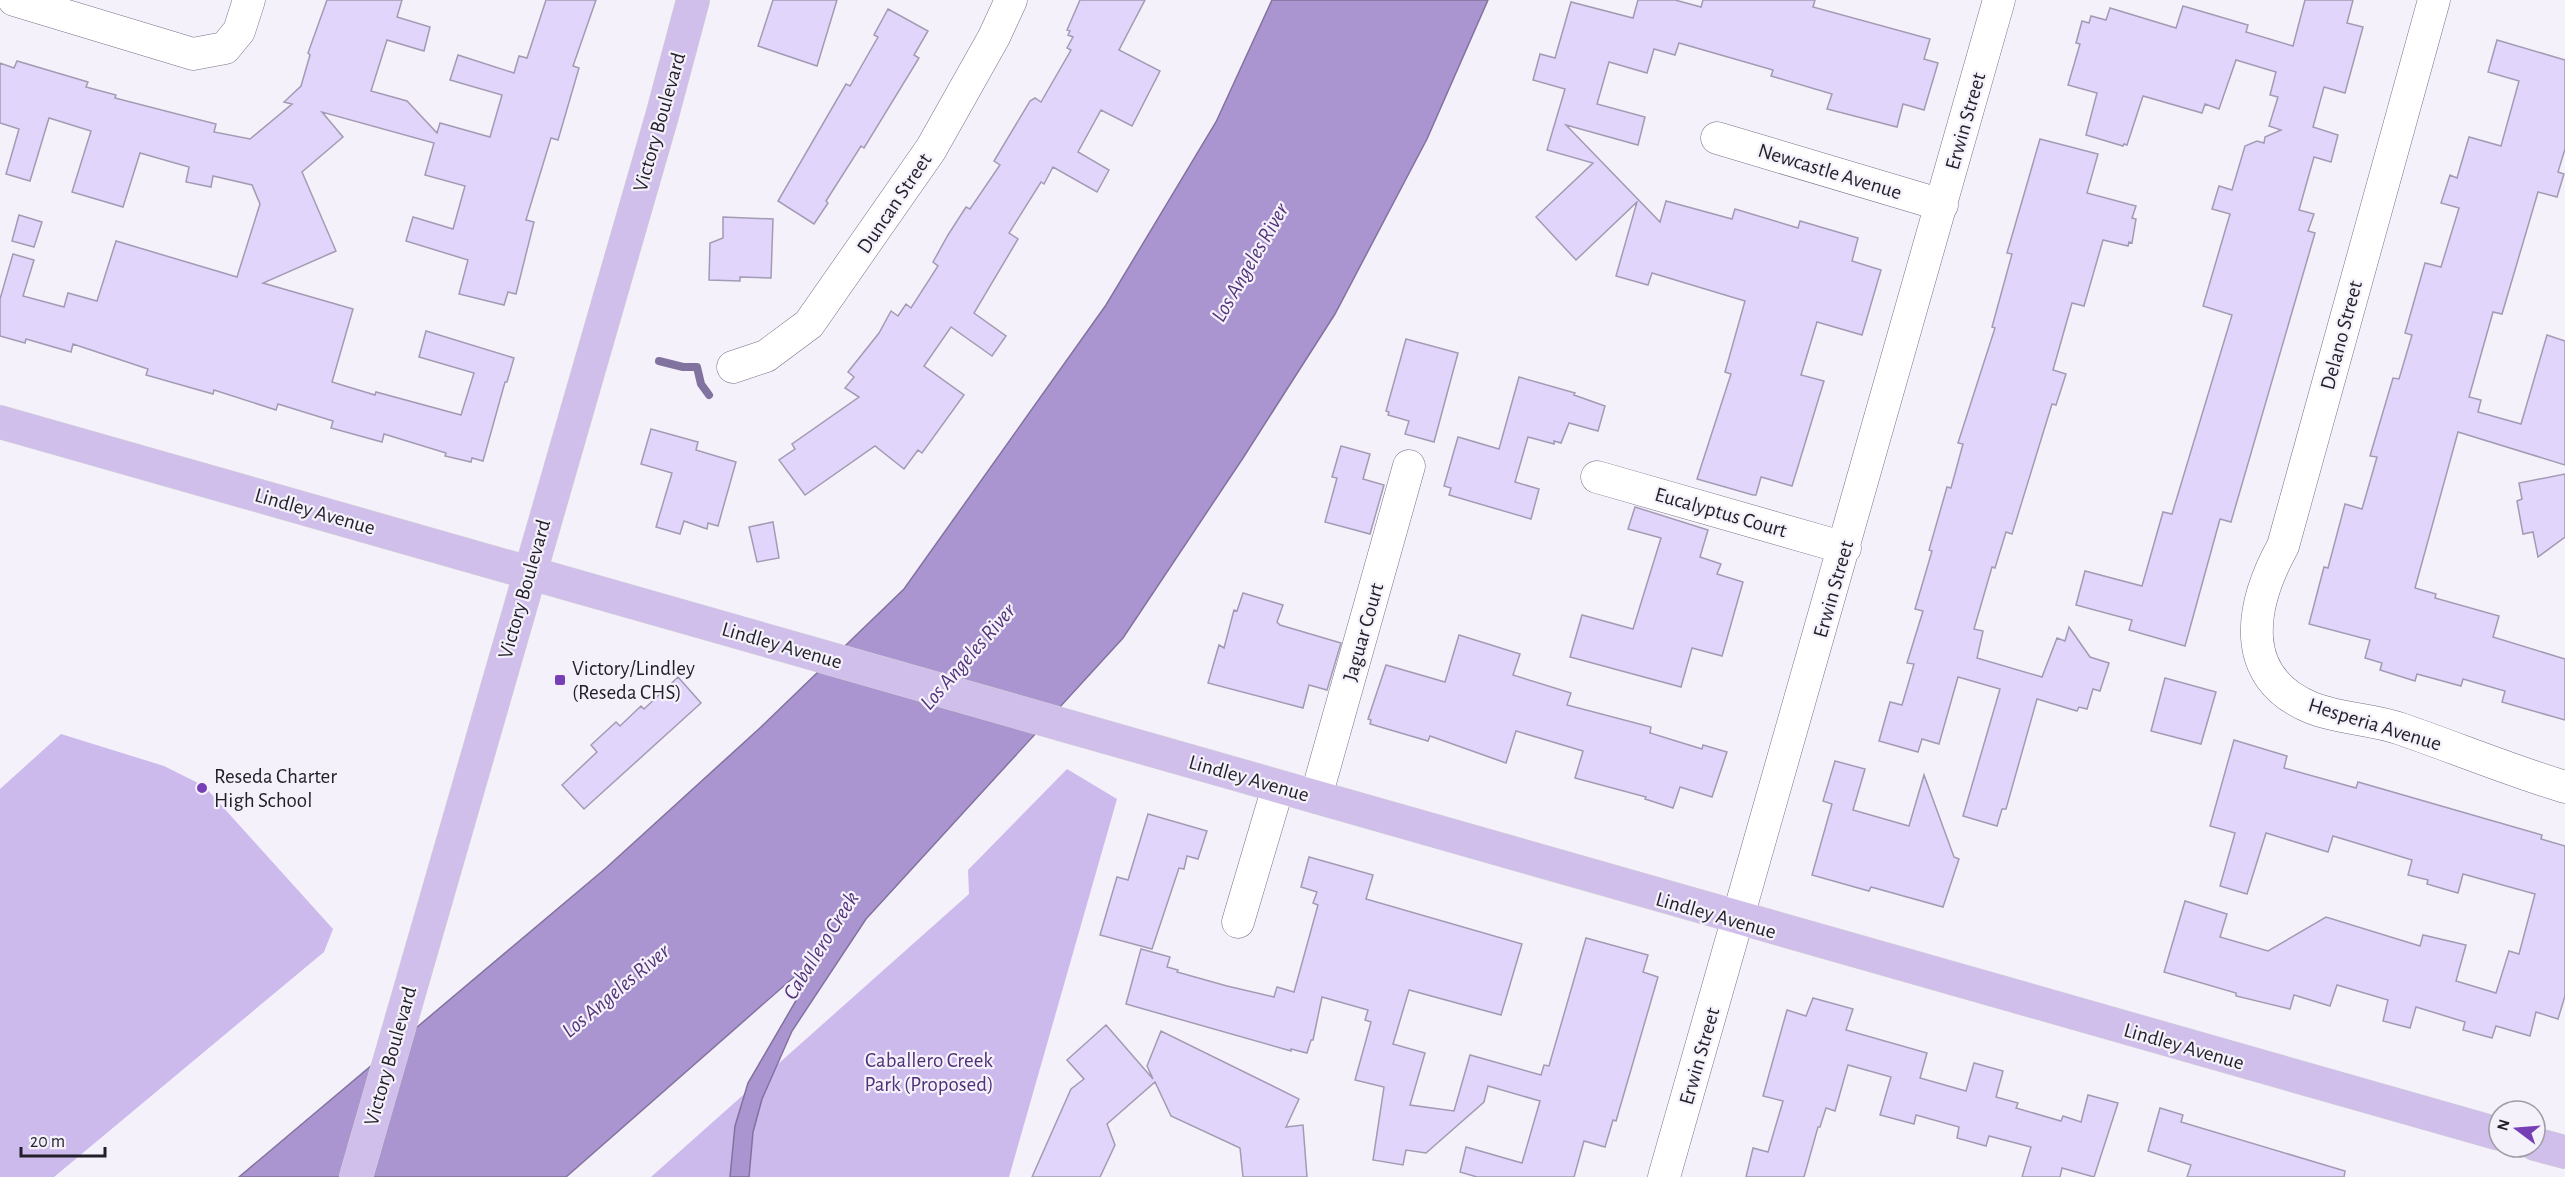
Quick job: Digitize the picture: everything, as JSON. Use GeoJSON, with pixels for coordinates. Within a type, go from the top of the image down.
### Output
{"type":"FeatureCollection","features":[{"type":"Feature","properties":{"kind":"main road","name":"Victory Boulevard"},"geometry":{"type":"LineString","coordinates":[[356,1177],[693,0]]}},
{"type":"Feature","properties":{"kind":"main road","name":"Lindley Avenue"},"geometry":{"type":"LineString","coordinates":[[0,422],[1316,797],[1738,921],[2487,1131]]}},
{"type":"Feature","properties":{"kind":"main road"},"geometry":{"type":"LineString","coordinates":[[2547,1147],[2565,1152]]}},
{"type":"Feature","properties":{"kind":"street"},"geometry":{"type":"LineString","coordinates":[[14,0],[193,54],[225,48],[239,31],[249,0]]}},
{"type":"Feature","properties":{"kind":"street","name":"Duncan Street"},"geometry":{"type":"LineString","coordinates":[[734,367],[766,356],[809,324],[931,149],[994,37],[1011,0]]}},
{"type":"Feature","properties":{"kind":"street","name":"Erwin Street"},"geometry":{"type":"LineString","coordinates":[[1664,1177],[1845,548],[1999,0]]}},
{"type":"Feature","properties":{"kind":"street","name":"Delano Street"},"geometry":{"type":"LineString","coordinates":[[2263,669],[2256,620],[2260,595],[2283,546],[2434,0]]}},
{"type":"Feature","properties":{"kind":"street","name":"Newcastle Avenue"},"geometry":{"type":"LineString","coordinates":[[1717,138],[1942,205]]}},
{"type":"Feature","properties":{"kind":"street","name":"Jaguar Court"},"geometry":{"type":"LineString","coordinates":[[1316,797],[1409,466]]}},
{"type":"Feature","properties":{"kind":"street","name":"Eucalyptus Court"},"geometry":{"type":"LineString","coordinates":[[1597,477],[1845,548]]}},
{"type":"Feature","properties":{"kind":"street","name":"Hesperia Avenue"},"geometry":{"type":"LineString","coordinates":[[2263,669],[2281,691],[2312,708],[2398,728],[2565,787]]}},
{"type":"Feature","properties":{"kind":"street"},"geometry":{"type":"LineString","coordinates":[[1238,922],[1278,787]]}},
{"type":"Feature","properties":{"kind":"green space"},"geometry":{"type":"Polygon","coordinates":[[[61,734],[164,766],[204,786],[333,929],[324,952],[54,1177],[0,1177],[0,789],[61,734]]]}},
{"type":"Feature","properties":{"kind":"green space","name":"Caballero Creek Park (Proposed)"},"geometry":{"type":"Polygon","coordinates":[[[1067,769],[1117,799],[1009,1177],[651,1177],[969,894],[968,870],[1067,769]]]}},
{"type":"Feature","properties":{"kind":"water"},"geometry":{"type":"Polygon","coordinates":[[[1272,0],[1488,0],[1427,139],[1335,314],[1243,458],[1123,638],[866,919],[792,1031],[762,1099],[753,1132],[749,1177],[730,1177],[735,1126],[748,1083],[826,949],[566,1177],[239,1177],[606,868],[761,727],[904,589],[1106,305],[1216,122],[1272,0]]]}},
{"type":"Feature","properties":{"kind":"building"},"geometry":{"type":"Polygon","coordinates":[[[327,0],[402,0],[397,17],[430,27],[424,51],[387,40],[371,91],[407,101],[437,133],[440,123],[490,137],[502,95],[450,80],[458,55],[514,73],[519,56],[527,58],[546,0],[596,0],[573,66],[579,68],[558,140],[551,138],[526,220],[534,222],[516,294],[508,292],[504,305],[459,294],[468,260],[406,241],[413,217],[453,229],[465,186],[425,175],[434,143],[322,112],[343,137],[302,172],[336,251],[263,283],[353,309],[332,382],[375,395],[376,392],[461,415],[474,373],[419,357],[426,331],[514,358],[483,461],[472,458],[471,462],[445,456],[446,453],[384,434],[382,442],[331,428],[333,421],[278,404],[276,410],[214,390],[213,394],[146,375],[148,369],[73,344],[71,352],[26,339],[25,343],[0,336],[0,299],[13,254],[34,260],[23,296],[64,307],[68,293],[97,301],[116,241],[237,277],[260,204],[252,185],[213,176],[211,187],[186,182],[189,167],[140,153],[123,207],[72,192],[91,131],[49,118],[30,181],[6,174],[19,129],[0,123],[0,63],[14,68],[17,61],[88,82],[86,87],[116,95],[115,98],[216,124],[214,132],[250,139],[292,104],[284,102],[301,86],[310,55],[308,53],[327,0]]]}},
{"type":"Feature","properties":{"kind":"building"},"geometry":{"type":"Polygon","coordinates":[[[773,0],[837,0],[817,66],[758,46],[773,0]]]}},
{"type":"Feature","properties":{"kind":"building"},"geometry":{"type":"Polygon","coordinates":[[[1080,0],[1145,0],[1119,50],[1160,71],[1132,126],[1101,110],[1078,152],[1109,170],[1097,192],[1053,167],[1044,184],[1041,182],[1009,233],[1018,239],[974,313],[1006,336],[992,356],[951,327],[924,366],[964,395],[922,453],[918,450],[904,469],[875,446],[805,495],[779,460],[795,449],[792,444],[859,397],[845,388],[854,377],[848,372],[879,333],[891,311],[898,316],[906,304],[911,308],[938,266],[933,262],[948,235],[966,207],[970,209],[1000,165],[994,161],[1030,101],[1035,98],[1041,102],[1071,50],[1067,48],[1073,37],[1068,35],[1070,31],[1067,30],[1080,0]]]}},
{"type":"Feature","properties":{"kind":"building"},"geometry":{"type":"Polygon","coordinates":[[[1638,0],[1675,0],[1701,7],[1703,0],[1815,0],[1813,7],[1930,39],[1924,59],[1938,63],[1924,110],[1903,104],[1897,127],[1827,109],[1832,94],[1771,76],[1773,70],[1679,43],[1675,55],[1654,49],[1647,73],[1609,62],[1597,104],[1645,117],[1638,145],[1566,125],[1660,222],[1666,201],[1732,219],[1735,209],[1798,228],[1800,221],[1858,238],[1852,261],[1881,270],[1862,335],[1817,322],[1801,375],[1824,381],[1792,486],[1761,477],[1756,495],[1753,495],[1697,479],[1731,374],[1725,372],[1745,301],[1652,273],[1648,285],[1616,276],[1637,202],[1576,260],[1536,217],[1593,163],[1547,150],[1565,89],[1533,80],[1540,54],[1555,58],[1571,2],[1633,18],[1638,0]]]}},
{"type":"Feature","properties":{"kind":"building"},"geometry":{"type":"Polygon","coordinates":[[[2305,0],[2353,0],[2347,23],[2363,27],[2345,93],[2324,87],[2313,127],[2338,135],[2331,162],[2314,157],[2299,210],[2314,214],[2308,231],[2315,233],[2231,522],[2220,519],[2185,646],[2129,630],[2132,620],[2076,605],[2085,571],[2142,586],[2163,512],[2172,514],[2232,315],[2203,306],[2230,214],[2212,209],[2219,186],[2232,190],[2245,146],[2257,141],[2264,143],[2265,137],[2281,130],[2269,126],[2278,97],[2270,95],[2276,72],[2236,60],[2219,109],[2205,104],[2202,113],[2143,96],[2127,145],[2123,146],[2086,135],[2097,93],[2068,85],[2080,44],[2076,43],[2082,21],[2089,23],[2091,16],[2106,20],[2110,8],[2176,28],[2183,6],[2248,25],[2246,32],[2293,46],[2305,0]]]}},
{"type":"Feature","properties":{"kind":"building"},"geometry":{"type":"Polygon","coordinates":[[[888,9],[928,31],[914,55],[919,58],[864,148],[861,146],[826,201],[828,203],[814,224],[778,201],[846,84],[850,86],[878,37],[874,35],[888,9]]]}},
{"type":"Feature","properties":{"kind":"building"},"geometry":{"type":"Polygon","coordinates":[[[2497,40],[2565,60],[2565,149],[2558,172],[2564,174],[2557,197],[2538,192],[2502,314],[2493,312],[2469,397],[2481,400],[2478,412],[2521,424],[2547,335],[2565,341],[2565,465],[2458,432],[2415,588],[2436,594],[2435,598],[2499,616],[2493,637],[2565,659],[2565,720],[2502,702],[2505,691],[2463,679],[2461,686],[2417,674],[2415,681],[2380,670],[2382,663],[2365,658],[2370,640],[2309,624],[2324,567],[2328,568],[2345,504],[2362,509],[2377,457],[2370,456],[2393,378],[2399,379],[2412,335],[2405,333],[2425,263],[2441,267],[2459,208],[2441,203],[2450,175],[2457,178],[2469,137],[2501,146],[2519,81],[2488,72],[2497,40]]]}},
{"type":"Feature","properties":{"kind":"building"},"geometry":{"type":"Polygon","coordinates":[[[2040,139],[2098,154],[2087,193],[2136,206],[2132,218],[2136,219],[2132,243],[2129,242],[2128,246],[2103,240],[2084,306],[2072,303],[2053,370],[2066,374],[2056,405],[2052,404],[2012,534],[2006,532],[1995,568],[1992,567],[1974,629],[1983,631],[1977,658],[2042,677],[2057,638],[2065,641],[2069,627],[2090,657],[2109,663],[2100,691],[2093,689],[2087,709],[2079,707],[2077,711],[2037,699],[2006,809],[2002,809],[1997,826],[1963,816],[2000,689],[1958,677],[1939,744],[1922,739],[1918,752],[1879,741],[1890,702],[1902,705],[1914,664],[1907,663],[1923,611],[1915,609],[1932,551],[1929,550],[1947,487],[1951,488],[1963,444],[1958,443],[1995,328],[1992,327],[2012,254],[2007,253],[2040,139]]]}},
{"type":"Feature","properties":{"kind":"building"},"geometry":{"type":"Polygon","coordinates":[[[19,215],[42,222],[34,247],[12,241],[19,215]]]}},
{"type":"Feature","properties":{"kind":"building"},"geometry":{"type":"Polygon","coordinates":[[[723,217],[773,219],[771,278],[740,277],[740,281],[709,280],[710,243],[723,238],[723,217]]]}},
{"type":"Feature","properties":{"kind":"building"},"geometry":{"type":"Polygon","coordinates":[[[1406,339],[1458,353],[1434,442],[1405,434],[1409,421],[1388,415],[1389,412],[1386,411],[1406,339]]]}},
{"type":"Feature","properties":{"kind":"building"},"geometry":{"type":"Polygon","coordinates":[[[1519,377],[1575,393],[1574,395],[1605,406],[1598,431],[1569,423],[1561,443],[1554,441],[1554,444],[1528,437],[1515,482],[1539,489],[1531,519],[1449,495],[1451,488],[1444,486],[1458,437],[1499,449],[1519,377]]]}},
{"type":"Feature","properties":{"kind":"building"},"geometry":{"type":"Polygon","coordinates":[[[651,429],[698,442],[696,450],[736,462],[718,526],[708,523],[707,529],[684,521],[680,534],[656,527],[672,473],[641,464],[651,429]]]}},
{"type":"Feature","properties":{"kind":"building"},"geometry":{"type":"Polygon","coordinates":[[[1341,446],[1370,454],[1363,479],[1384,485],[1370,534],[1325,522],[1337,478],[1332,477],[1341,446]]]}},
{"type":"Feature","properties":{"kind":"building"},"geometry":{"type":"Polygon","coordinates":[[[2565,474],[2565,537],[2538,557],[2533,532],[2523,534],[2517,501],[2522,499],[2519,483],[2565,474]]]}},
{"type":"Feature","properties":{"kind":"building"},"geometry":{"type":"Polygon","coordinates":[[[1635,507],[1708,530],[1700,557],[1721,564],[1717,574],[1743,582],[1722,656],[1692,648],[1681,687],[1570,657],[1582,615],[1633,629],[1661,538],[1628,529],[1635,507]]]}},
{"type":"Feature","properties":{"kind":"building"},"geometry":{"type":"Polygon","coordinates":[[[773,522],[779,558],[757,562],[749,527],[773,522]]]}},
{"type":"Feature","properties":{"kind":"building"},"geometry":{"type":"Polygon","coordinates":[[[1243,593],[1283,605],[1277,622],[1280,625],[1341,643],[1327,690],[1309,685],[1303,708],[1208,683],[1219,645],[1224,648],[1234,610],[1237,611],[1243,593]]]}},
{"type":"Feature","properties":{"kind":"building"},"geometry":{"type":"Polygon","coordinates":[[[1459,635],[1520,654],[1513,675],[1571,693],[1567,705],[1651,727],[1650,733],[1702,749],[1703,745],[1727,752],[1712,797],[1680,787],[1673,808],[1645,799],[1646,797],[1575,778],[1583,751],[1516,731],[1506,763],[1430,736],[1428,741],[1370,724],[1371,720],[1368,719],[1386,665],[1445,682],[1459,635]]]}},
{"type":"Feature","properties":{"kind":"building"},"geometry":{"type":"Polygon","coordinates":[[[678,677],[701,703],[584,809],[562,785],[597,752],[591,745],[616,722],[620,726],[641,706],[644,709],[678,677]]]}},
{"type":"Feature","properties":{"kind":"building"},"geometry":{"type":"Polygon","coordinates":[[[2165,678],[2216,692],[2201,744],[2151,731],[2165,678]]]}},
{"type":"Feature","properties":{"kind":"building"},"geometry":{"type":"Polygon","coordinates":[[[2234,740],[2287,756],[2284,768],[2356,788],[2358,782],[2542,835],[2541,839],[2565,846],[2565,996],[2558,1019],[2536,1012],[2530,1036],[2496,1026],[2492,1038],[2463,1030],[2465,1022],[2416,1007],[2410,1028],[2383,1021],[2388,1000],[2337,985],[2330,1006],[2294,995],[2290,1009],[2236,996],[2236,993],[2164,972],[2185,901],[2227,914],[2220,937],[2268,951],[2326,917],[2420,946],[2423,935],[2466,945],[2456,981],[2496,993],[2509,951],[2519,954],[2535,894],[2463,874],[2458,893],[2427,884],[2428,880],[2408,875],[2412,860],[2333,836],[2328,852],[2266,833],[2247,894],[2220,886],[2235,833],[2210,826],[2234,740]]]}},
{"type":"Feature","properties":{"kind":"building"},"geometry":{"type":"Polygon","coordinates":[[[1835,761],[1865,769],[1853,810],[1909,826],[1924,775],[1954,857],[1959,859],[1943,907],[1871,887],[1869,891],[1812,875],[1832,804],[1823,801],[1835,761]]]}},
{"type":"Feature","properties":{"kind":"building"},"geometry":{"type":"Polygon","coordinates":[[[1148,814],[1207,831],[1198,859],[1187,856],[1184,869],[1179,868],[1152,949],[1100,935],[1117,877],[1128,880],[1148,814]]]}},
{"type":"Feature","properties":{"kind":"building"},"geometry":{"type":"Polygon","coordinates":[[[1309,857],[1373,875],[1366,899],[1522,944],[1501,1015],[1409,990],[1393,1044],[1425,1053],[1410,1105],[1454,1111],[1470,1055],[1541,1075],[1544,1065],[1549,1066],[1586,938],[1648,955],[1643,972],[1658,977],[1616,1121],[1613,1120],[1605,1147],[1584,1141],[1574,1177],[1477,1177],[1460,1172],[1466,1147],[1522,1163],[1540,1101],[1488,1086],[1484,1102],[1426,1153],[1406,1150],[1403,1165],[1373,1160],[1384,1087],[1355,1080],[1371,1022],[1365,1020],[1368,1010],[1322,997],[1313,1040],[1311,1040],[1307,1053],[1291,1049],[1291,1051],[1126,1004],[1141,949],[1170,957],[1167,967],[1178,970],[1177,972],[1274,997],[1277,987],[1294,992],[1318,905],[1313,903],[1317,892],[1301,887],[1309,857]]]}},
{"type":"Feature","properties":{"kind":"building"},"geometry":{"type":"Polygon","coordinates":[[[1813,998],[1853,1009],[1846,1030],[1927,1053],[1920,1078],[1966,1091],[1974,1063],[2003,1071],[1996,1097],[2018,1103],[2016,1108],[2061,1121],[2063,1116],[2081,1122],[2088,1095],[2118,1103],[2094,1177],[2062,1168],[2060,1177],[2022,1177],[2031,1147],[1989,1136],[1986,1146],[1957,1138],[1959,1127],[1916,1115],[1914,1124],[1880,1115],[1891,1077],[1848,1065],[1835,1111],[1826,1108],[1820,1127],[1818,1127],[1804,1177],[1746,1177],[1753,1148],[1768,1152],[1783,1101],[1763,1096],[1787,1010],[1806,1016],[1813,998]]]}},
{"type":"Feature","properties":{"kind":"building"},"geometry":{"type":"Polygon","coordinates":[[[1106,1025],[1153,1079],[1147,1066],[1161,1031],[1299,1099],[1286,1127],[1303,1125],[1307,1177],[1243,1177],[1240,1148],[1171,1116],[1155,1082],[1107,1124],[1115,1145],[1100,1177],[1032,1177],[1071,1089],[1084,1079],[1067,1060],[1106,1025]]]}},
{"type":"Feature","properties":{"kind":"building"},"geometry":{"type":"Polygon","coordinates":[[[2160,1108],[2183,1115],[2181,1122],[2345,1171],[2344,1177],[2187,1177],[2191,1165],[2148,1151],[2160,1108]]]}},
{"type":"Feature","properties":{"kind":"waterway"},"geometry":{"type":"LineString","coordinates":[[659,361],[683,367],[697,367],[701,384],[709,395]]}},
{"type":"Feature","properties":{"kind":"place","name":"Victory/Lindley (Reseda CHS)"},"geometry":{"type":"Point","coordinates":[560,680]}},
{"type":"Feature","properties":{"kind":"place","name":"Reseda Charter High School"},"geometry":{"type":"Point","coordinates":[202,788]}},
{"type":"Feature","properties":{"kind":"water label","name":"Los Angeles River"},"geometry":{"type":"Point","coordinates":[1249,262]}},
{"type":"Feature","properties":{"kind":"water label","name":"Los Angeles River"},"geometry":{"type":"Point","coordinates":[967,656]}},
{"type":"Feature","properties":{"kind":"water label","name":"Caballero Creek"},"geometry":{"type":"Point","coordinates":[820,945]}},
{"type":"Feature","properties":{"kind":"water label","name":"Los Angeles River"},"geometry":{"type":"Point","coordinates":[615,990]}}]}
